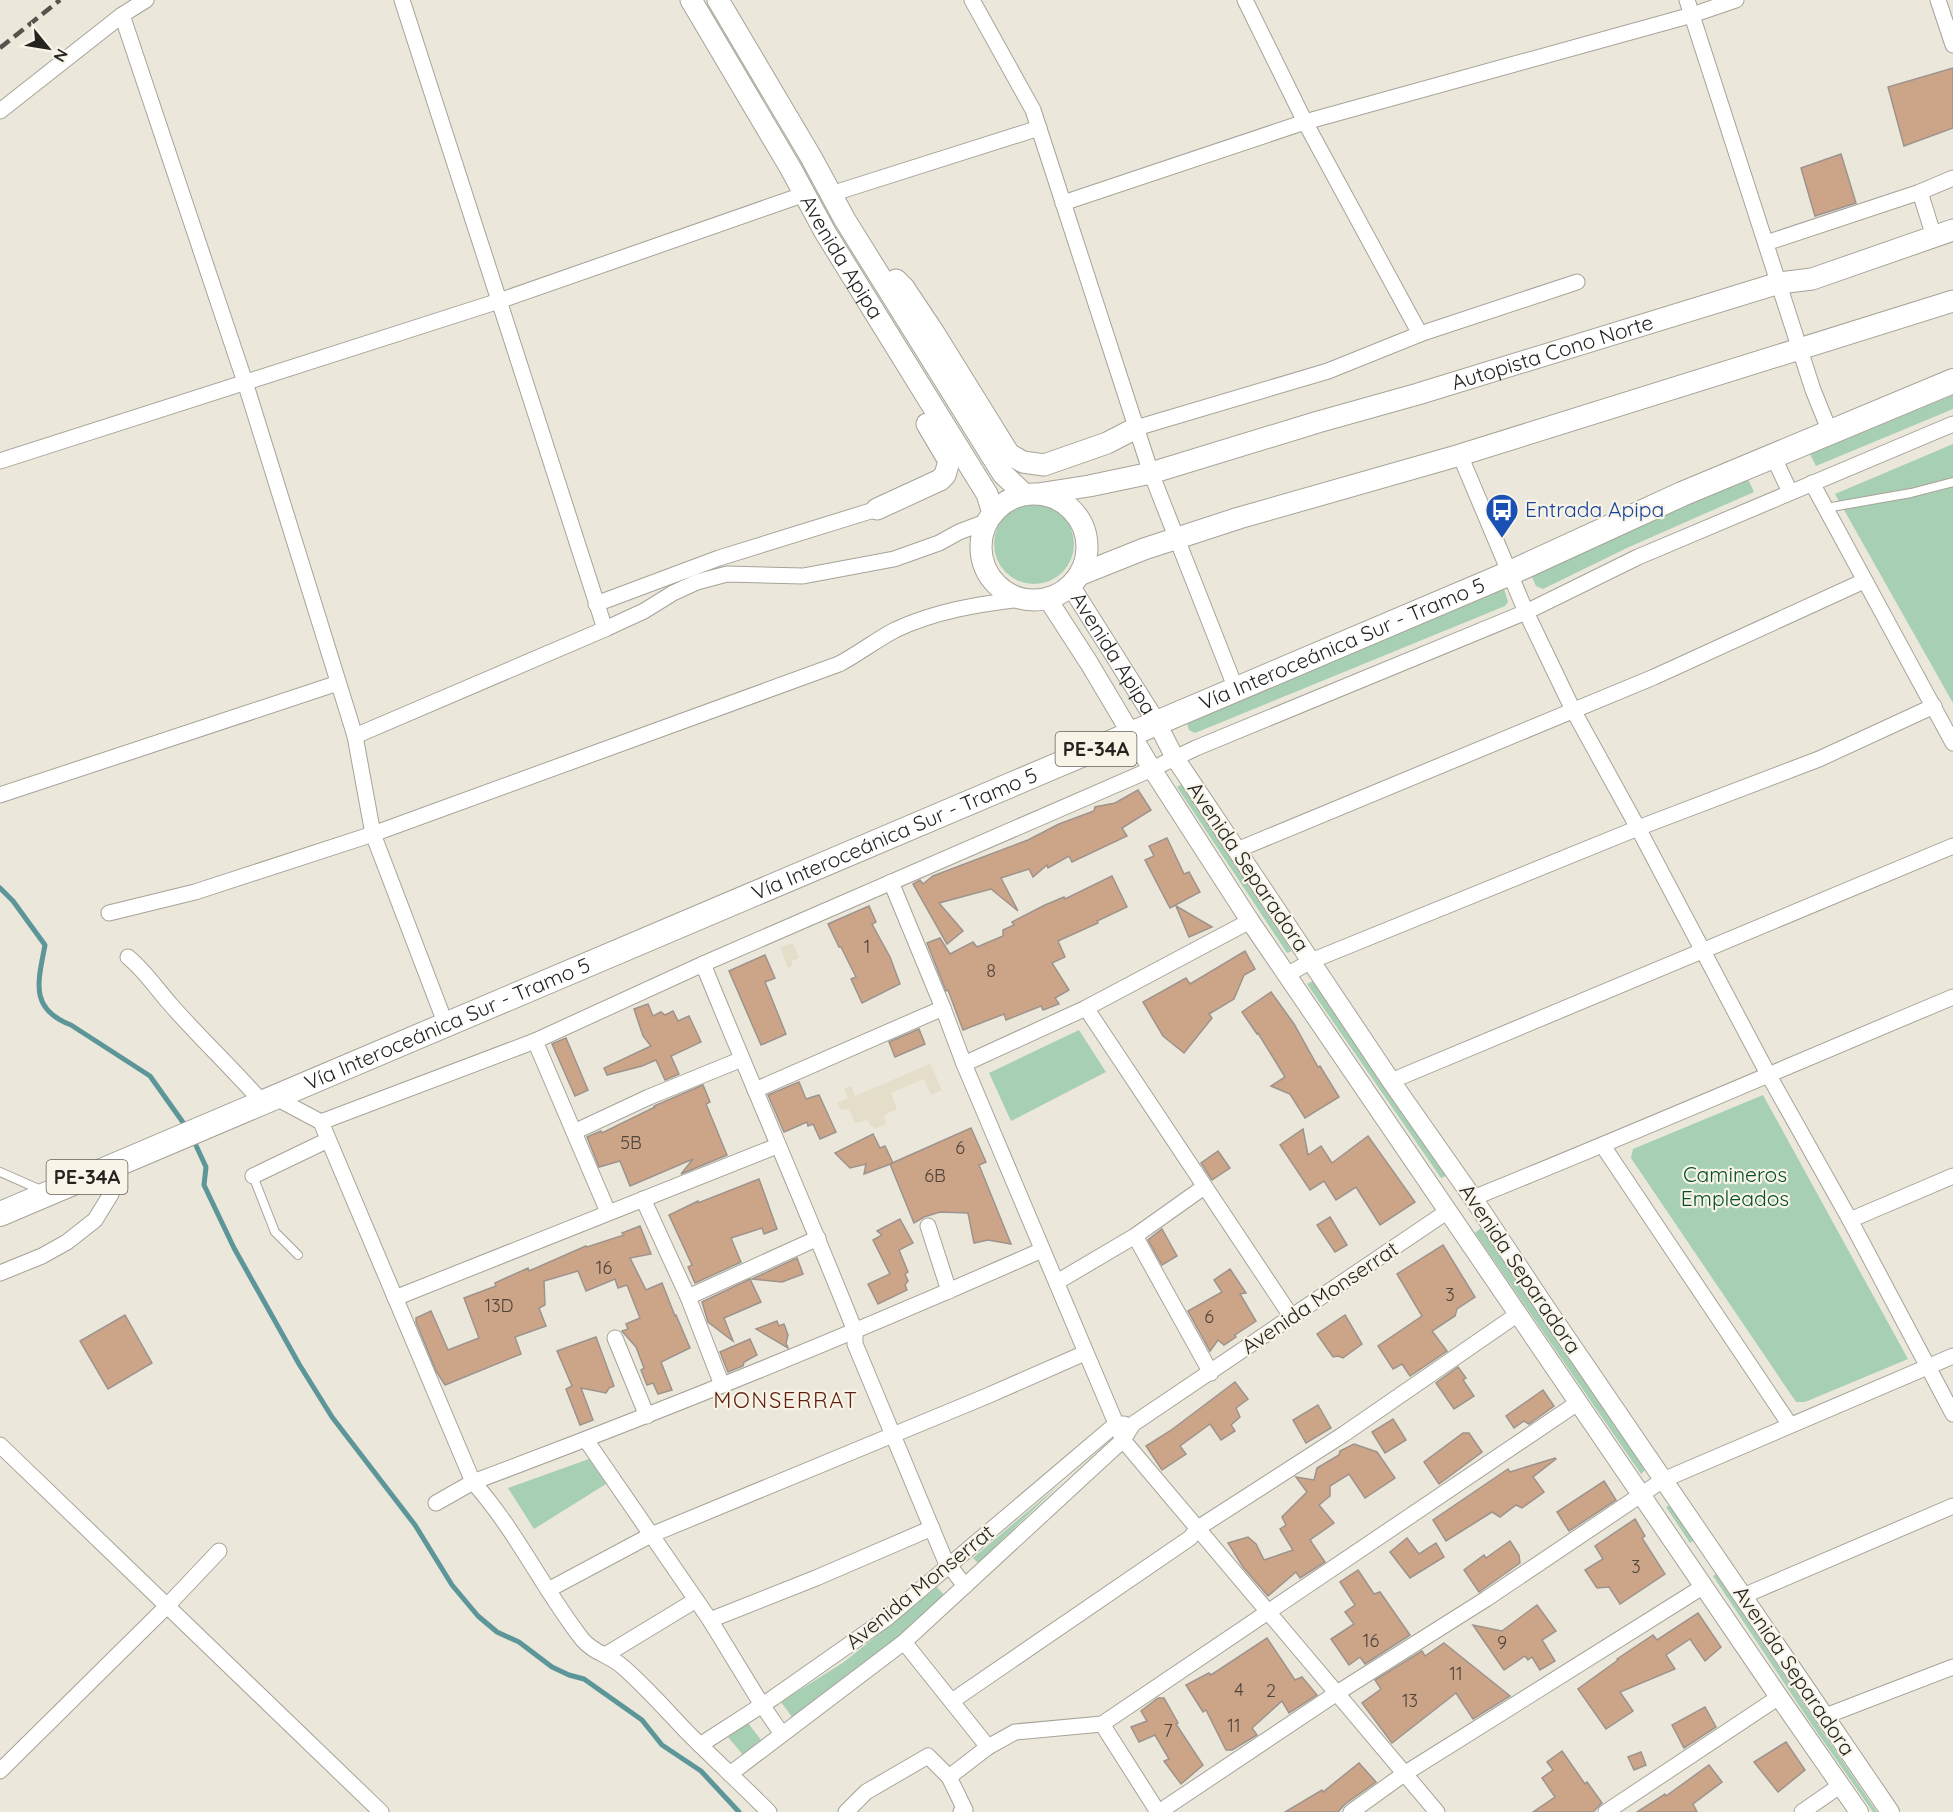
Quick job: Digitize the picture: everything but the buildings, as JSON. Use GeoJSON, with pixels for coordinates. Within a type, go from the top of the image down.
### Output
{"type":"FeatureCollection","features":[{"type":"Feature","properties":{"kind":"highway","name":"Vía Interoceánica Sur - Tramo 5"},"geometry":{"type":"LineString","coordinates":[[0,1214],[1131,735],[1510,573],[1601,530],[1953,381]]}},
{"type":"Feature","properties":{"kind":"main road","name":"Avenida Apipa"},"geometry":{"type":"LineString","coordinates":[[691,0],[831,242],[987,494],[990,517]]}},
{"type":"Feature","properties":{"kind":"main road","name":"Avenida Apipa"},"geometry":{"type":"LineString","coordinates":[[718,0],[857,239],[1003,474],[1031,494]]}},
{"type":"Feature","properties":{"kind":"main road","name":"Autopista Cono Norte"},"geometry":{"type":"LineString","coordinates":[[1031,494],[1089,486],[1150,473],[1430,391],[1779,283],[1812,279],[1944,233]]}},
{"type":"Feature","properties":{"kind":"main road"},"geometry":{"type":"LineString","coordinates":[[857,239],[904,288],[1009,454],[1023,462],[1044,465],[1107,443],[1136,428]]}},
{"type":"Feature","properties":{"kind":"main road"},"geometry":{"type":"LineString","coordinates":[[831,242],[836,269],[949,461],[945,475],[940,480],[878,509]]}},
{"type":"Feature","properties":{"kind":"main road"},"geometry":{"type":"LineString","coordinates":[[1074,580],[1144,549],[1239,518],[1460,455],[1953,301]]}},
{"type":"Feature","properties":{"kind":"main road"},"geometry":{"type":"LineString","coordinates":[[1031,494],[1051,496],[1074,511],[1086,535],[1087,549],[1084,562],[1074,580],[1060,593],[1035,600],[1010,595],[1000,588],[985,569],[981,544],[983,532],[990,517],[1012,498],[1031,494]]}},
{"type":"Feature","properties":{"kind":"street"},"geometry":{"type":"LineString","coordinates":[[0,111],[122,15],[146,0]]}},
{"type":"Feature","properties":{"kind":"street"},"geometry":{"type":"LineString","coordinates":[[402,0],[605,629]]}},
{"type":"Feature","properties":{"kind":"street"},"geometry":{"type":"LineString","coordinates":[[972,0],[1033,110],[1040,128],[1150,473],[1236,689]]}},
{"type":"Feature","properties":{"kind":"street"},"geometry":{"type":"LineString","coordinates":[[1245,0],[1305,122],[1420,334]]}},
{"type":"Feature","properties":{"kind":"street"},"geometry":{"type":"LineString","coordinates":[[1063,203],[1305,122],[1690,7],[1736,0]]}},
{"type":"Feature","properties":{"kind":"street"},"geometry":{"type":"LineString","coordinates":[[1938,0],[1953,45]]}},
{"type":"Feature","properties":{"kind":"street"},"geometry":{"type":"LineString","coordinates":[[1690,7],[1813,390],[1830,432]]}},
{"type":"Feature","properties":{"kind":"street"},"geometry":{"type":"LineString","coordinates":[[122,15],[245,382],[355,736],[373,834],[446,1025]]}},
{"type":"Feature","properties":{"kind":"street"},"geometry":{"type":"LineString","coordinates":[[831,194],[1040,128]]}},
{"type":"Feature","properties":{"kind":"street"},"geometry":{"type":"LineString","coordinates":[[1766,243],[1920,192],[1953,178]]}},
{"type":"Feature","properties":{"kind":"street"},"geometry":{"type":"LineString","coordinates":[[1920,192],[1944,233]]}},
{"type":"Feature","properties":{"kind":"street"},"geometry":{"type":"LineString","coordinates":[[0,461],[499,301],[805,194]]}},
{"type":"Feature","properties":{"kind":"street"},"geometry":{"type":"LineString","coordinates":[[1136,428],[1328,371],[1420,334],[1577,282]]}},
{"type":"Feature","properties":{"kind":"street"},"geometry":{"type":"LineString","coordinates":[[128,957],[140,967],[170,1004],[236,1072],[268,1100],[321,1122],[535,1041],[703,964],[1175,758],[1526,612],[1638,556],[1953,424]]}},
{"type":"Feature","properties":{"kind":"street"},"geometry":{"type":"LineString","coordinates":[[1460,455],[1526,612],[1573,710],[1953,1414]]}},
{"type":"Feature","properties":{"kind":"street"},"geometry":{"type":"LineString","coordinates":[[1773,456],[1790,492]]}},
{"type":"Feature","properties":{"kind":"street"},"geometry":{"type":"LineString","coordinates":[[1812,483],[1953,743]]}},
{"type":"Feature","properties":{"kind":"street"},"geometry":{"type":"LineString","coordinates":[[596,604],[719,558],[878,509]]}},
{"type":"Feature","properties":{"kind":"street"},"geometry":{"type":"LineString","coordinates":[[355,736],[605,629],[644,611],[696,582],[727,574],[803,576],[894,559],[939,543],[990,517]]}},
{"type":"Feature","properties":{"kind":"street","name":"Avenida Apipa"},"geometry":{"type":"LineString","coordinates":[[1074,580],[1157,723]]}},
{"type":"Feature","properties":{"kind":"street"},"geometry":{"type":"LineString","coordinates":[[1237,850],[1654,677],[1864,581]]}},
{"type":"Feature","properties":{"kind":"street","name":"Avenida Apipa"},"geometry":{"type":"LineString","coordinates":[[1047,598],[1089,663],[1131,735]]}},
{"type":"Feature","properties":{"kind":"street"},"geometry":{"type":"LineString","coordinates":[[109,913],[195,892],[373,834],[839,664],[894,631],[929,616],[970,606],[1022,599]]}},
{"type":"Feature","properties":{"kind":"street"},"geometry":{"type":"LineString","coordinates":[[0,795],[338,683]]}},
{"type":"Feature","properties":{"kind":"street"},"geometry":{"type":"LineString","coordinates":[[1287,975],[1311,961],[1638,828],[1819,759],[1934,706]]}},
{"type":"Feature","properties":{"kind":"street","name":"Avenida Separadora"},"geometry":{"type":"LineString","coordinates":[[1157,723],[1175,758],[1391,1081],[1890,1812]]}},
{"type":"Feature","properties":{"kind":"street","name":"Avenida Separadora"},"geometry":{"type":"LineString","coordinates":[[1131,735],[1250,921],[1859,1812]]}},
{"type":"Feature","properties":{"kind":"street"},"geometry":{"type":"LineString","coordinates":[[1391,1081],[1953,846]]}},
{"type":"Feature","properties":{"kind":"street"},"geometry":{"type":"LineString","coordinates":[[891,882],[964,1064],[1123,1440],[1437,1812]]}},
{"type":"Feature","properties":{"kind":"street"},"geometry":{"type":"LineString","coordinates":[[964,1064],[1086,1008],[1250,921]]}},
{"type":"Feature","properties":{"kind":"street"},"geometry":{"type":"LineString","coordinates":[[703,964],[777,1146],[818,1238],[855,1331],[855,1344],[932,1528],[949,1566],[965,1586]]}},
{"type":"Feature","properties":{"kind":"street"},"geometry":{"type":"LineString","coordinates":[[1473,1198],[1603,1146],[1953,997]]}},
{"type":"Feature","properties":{"kind":"street"},"geometry":{"type":"LineString","coordinates":[[755,1090],[943,1008]]}},
{"type":"Feature","properties":{"kind":"street"},"geometry":{"type":"LineString","coordinates":[[1086,1008],[1291,1316]]}},
{"type":"Feature","properties":{"kind":"street"},"geometry":{"type":"LineString","coordinates":[[535,1041],[608,1212]]}},
{"type":"Feature","properties":{"kind":"street"},"geometry":{"type":"LineString","coordinates":[[574,1132],[650,1097],[742,1059]]}},
{"type":"Feature","properties":{"kind":"street"},"geometry":{"type":"LineString","coordinates":[[321,1122],[473,1482],[492,1504],[583,1640],[592,1650],[607,1654],[622,1666],[769,1812]]}},
{"type":"Feature","properties":{"kind":"street"},"geometry":{"type":"LineString","coordinates":[[253,1176],[328,1140]]}},
{"type":"Feature","properties":{"kind":"street"},"geometry":{"type":"LineString","coordinates":[[396,1298],[777,1146]]}},
{"type":"Feature","properties":{"kind":"street"},"geometry":{"type":"LineString","coordinates":[[1603,1146],[1790,1425]]}},
{"type":"Feature","properties":{"kind":"street"},"geometry":{"type":"LineString","coordinates":[[0,1273],[42,1256],[67,1242],[95,1220],[111,1194],[120,1164]]}},
{"type":"Feature","properties":{"kind":"street"},"geometry":{"type":"LineString","coordinates":[[1850,1220],[1953,1176]]}},
{"type":"Feature","properties":{"kind":"street"},"geometry":{"type":"LineString","coordinates":[[1057,1282],[1135,1236],[1204,1187]]}},
{"type":"Feature","properties":{"kind":"street"},"geometry":{"type":"LineString","coordinates":[[643,1199],[688,1297],[722,1385]]}},
{"type":"Feature","properties":{"kind":"street","name":"Avenida Monserrat"},"geometry":{"type":"LineString","coordinates":[[730,1774],[904,1642],[1123,1440],[1133,1424],[1448,1211]]}},
{"type":"Feature","properties":{"kind":"street"},"geometry":{"type":"LineString","coordinates":[[928,1226],[949,1291]]}},
{"type":"Feature","properties":{"kind":"street"},"geometry":{"type":"LineString","coordinates":[[1135,1236],[1211,1372]]}},
{"type":"Feature","properties":{"kind":"street"},"geometry":{"type":"LineString","coordinates":[[688,1297],[818,1238]]}},
{"type":"Feature","properties":{"kind":"street"},"geometry":{"type":"LineString","coordinates":[[436,1503],[473,1482],[647,1416],[855,1331],[1042,1250]]}},
{"type":"Feature","properties":{"kind":"street"},"geometry":{"type":"LineString","coordinates":[[952,1701],[1190,1538],[1198,1528],[1344,1434],[1518,1314]]}},
{"type":"Feature","properties":{"kind":"street"},"geometry":{"type":"LineString","coordinates":[[615,1338],[647,1416]]}},
{"type":"Feature","properties":{"kind":"street"},"geometry":{"type":"LineString","coordinates":[[548,1590],[651,1535],[1085,1353]]}},
{"type":"Feature","properties":{"kind":"street"},"geometry":{"type":"LineString","coordinates":[[1102,1724],[1159,1812],[1486,1599],[1663,1480],[1953,1356]]}},
{"type":"Feature","properties":{"kind":"street"},"geometry":{"type":"LineString","coordinates":[[950,1777],[988,1748],[1015,1732],[1102,1724],[1579,1402]]}},
{"type":"Feature","properties":{"kind":"street"},"geometry":{"type":"LineString","coordinates":[[1116,1424],[1133,1424]]}},
{"type":"Feature","properties":{"kind":"street","name":"Avenida Monserrat"},"geometry":{"type":"LineString","coordinates":[[700,1745],[887,1618],[1116,1424]]}},
{"type":"Feature","properties":{"kind":"street"},"geometry":{"type":"LineString","coordinates":[[586,1440],[710,1620],[782,1734]]}},
{"type":"Feature","properties":{"kind":"street"},"geometry":{"type":"LineString","coordinates":[[0,1445],[381,1812]]}},
{"type":"Feature","properties":{"kind":"street"},"geometry":{"type":"LineString","coordinates":[[1743,1596],[1953,1506]]}},
{"type":"Feature","properties":{"kind":"street"},"geometry":{"type":"LineString","coordinates":[[710,1620],[932,1528]]}},
{"type":"Feature","properties":{"kind":"street"},"geometry":{"type":"LineString","coordinates":[[0,1771],[167,1606],[219,1551]]}},
{"type":"Feature","properties":{"kind":"street"},"geometry":{"type":"LineString","coordinates":[[1351,1812],[1404,1774],[1704,1586]]}},
{"type":"Feature","properties":{"kind":"street"},"geometry":{"type":"LineString","coordinates":[[607,1654],[696,1600]]}},
{"type":"Feature","properties":{"kind":"street"},"geometry":{"type":"LineString","coordinates":[[904,1642],[988,1748]]}},
{"type":"Feature","properties":{"kind":"street"},"geometry":{"type":"LineString","coordinates":[[1824,1716],[1953,1667]]}},
{"type":"Feature","properties":{"kind":"street"},"geometry":{"type":"LineString","coordinates":[[1606,1812],[1779,1697]]}},
{"type":"Feature","properties":{"kind":"street"},"geometry":{"type":"LineString","coordinates":[[846,1812],[866,1792],[928,1756],[950,1777],[965,1810],[961,1812]]}},
{"type":"Feature","properties":{"kind":"street"},"geometry":{"type":"LineString","coordinates":[[1802,1812],[1840,1785]]}},
{"type":"Feature","properties":{"kind":"lane"},"geometry":{"type":"LineString","coordinates":[[1826,508],[1911,494],[1953,482]]}},
{"type":"Feature","properties":{"kind":"lane"},"geometry":{"type":"LineString","coordinates":[[0,1172],[48,1193]]}},
{"type":"Feature","properties":{"kind":"lane"},"geometry":{"type":"LineString","coordinates":[[253,1176],[275,1232],[298,1255]]}},
{"type":"Feature","properties":{"kind":"shaded area"},"geometry":{"type":"Polygon","coordinates":[[[793,943],[799,958],[791,961],[793,965],[788,968],[780,947],[793,943]]]}},
{"type":"Feature","properties":{"kind":"shaded area"},"geometry":{"type":"Polygon","coordinates":[[[930,1064],[942,1090],[931,1095],[924,1079],[891,1093],[897,1109],[884,1117],[886,1124],[874,1129],[867,1120],[858,1123],[854,1121],[849,1109],[841,1110],[837,1103],[848,1098],[844,1089],[851,1086],[855,1096],[930,1064]]]}},
{"type":"Feature","properties":{"kind":"green space"},"geometry":{"type":"Polygon","coordinates":[[[1953,395],[1953,409],[1816,466],[1810,454],[1953,395]]]}},
{"type":"Feature","properties":{"kind":"green space"},"geometry":{"type":"Polygon","coordinates":[[[1953,444],[1953,703],[1835,494],[1953,444]]]}},
{"type":"Feature","properties":{"kind":"green space"},"geometry":{"type":"Polygon","coordinates":[[[1748,479],[1754,492],[1629,547],[1543,589],[1536,586],[1532,577],[1639,524],[1748,479]]]}},
{"type":"Feature","properties":{"kind":"green space"},"geometry":{"type":"Polygon","coordinates":[[[1034,504],[1049,507],[1062,516],[1071,529],[1074,544],[1071,559],[1062,572],[1049,581],[1034,584],[1019,581],[1006,572],[997,559],[994,544],[997,529],[1006,516],[1019,507],[1034,504]]]}},
{"type":"Feature","properties":{"kind":"green space"},"geometry":{"type":"Polygon","coordinates":[[[1504,589],[1508,602],[1505,606],[1195,733],[1189,730],[1187,723],[1504,589]]]}},
{"type":"Feature","properties":{"kind":"green space"},"geometry":{"type":"Polygon","coordinates":[[[1182,784],[1292,951],[1287,953],[1177,787],[1182,784]]]}},
{"type":"Feature","properties":{"kind":"green space"},"geometry":{"type":"Polygon","coordinates":[[[1313,981],[1446,1176],[1441,1178],[1307,984],[1313,981]]]}},
{"type":"Feature","properties":{"kind":"green space"},"geometry":{"type":"Polygon","coordinates":[[[1079,1030],[1106,1072],[1011,1121],[989,1073],[1079,1030]]]}},
{"type":"Feature","properties":{"kind":"green space","name":"Camineros Empleados"},"geometry":{"type":"Polygon","coordinates":[[[1763,1095],[1908,1359],[1805,1402],[1796,1402],[1631,1158],[1633,1149],[1763,1095]]]}},
{"type":"Feature","properties":{"kind":"green space"},"geometry":{"type":"Polygon","coordinates":[[[1482,1227],[1645,1470],[1641,1474],[1475,1233],[1482,1227]]]}},
{"type":"Feature","properties":{"kind":"green space"},"geometry":{"type":"Polygon","coordinates":[[[589,1459],[606,1484],[534,1529],[508,1488],[589,1459]]]}},
{"type":"Feature","properties":{"kind":"green space"},"geometry":{"type":"Polygon","coordinates":[[[1059,1485],[978,1563],[973,1558],[1059,1485]]]}},
{"type":"Feature","properties":{"kind":"green space"},"geometry":{"type":"Polygon","coordinates":[[[1670,1505],[1694,1540],[1690,1543],[1666,1507],[1670,1505]]]}},
{"type":"Feature","properties":{"kind":"green space"},"geometry":{"type":"Polygon","coordinates":[[[1716,1574],[1877,1812],[1873,1812],[1812,1725],[1713,1576],[1716,1574]]]}},
{"type":"Feature","properties":{"kind":"green space"},"geometry":{"type":"Polygon","coordinates":[[[937,1587],[944,1595],[896,1638],[792,1717],[781,1702],[844,1662],[937,1587]]]}},
{"type":"Feature","properties":{"kind":"green space"},"geometry":{"type":"Polygon","coordinates":[[[748,1723],[761,1740],[743,1755],[728,1737],[748,1723]]]}},
{"type":"Feature","properties":{"kind":"waterway"},"geometry":{"type":"LineString","coordinates":[[0,888],[13,901],[45,945],[39,982],[42,1002],[48,1011],[150,1076],[187,1128]]}},
{"type":"Feature","properties":{"kind":"waterway"},"geometry":{"type":"LineString","coordinates":[[193,1139],[206,1167],[204,1185],[234,1248],[299,1364],[332,1417],[415,1525],[452,1585],[478,1616],[497,1632],[519,1642],[552,1667],[584,1679],[642,1720],[662,1745],[701,1771],[739,1812]]}},
{"type":"Feature","properties":{"kind":"railway"},"geometry":{"type":"LineString","coordinates":[[0,48],[60,0]]}},
{"type":"Feature","properties":{"kind":"place","name":"Entrada Apipa"},"geometry":{"type":"Point","coordinates":[1502,539]}},
{"type":"Feature","properties":{"kind":"district","name":"MONSERRAT"},"geometry":{"type":"Point","coordinates":[786,1400]}}]}
